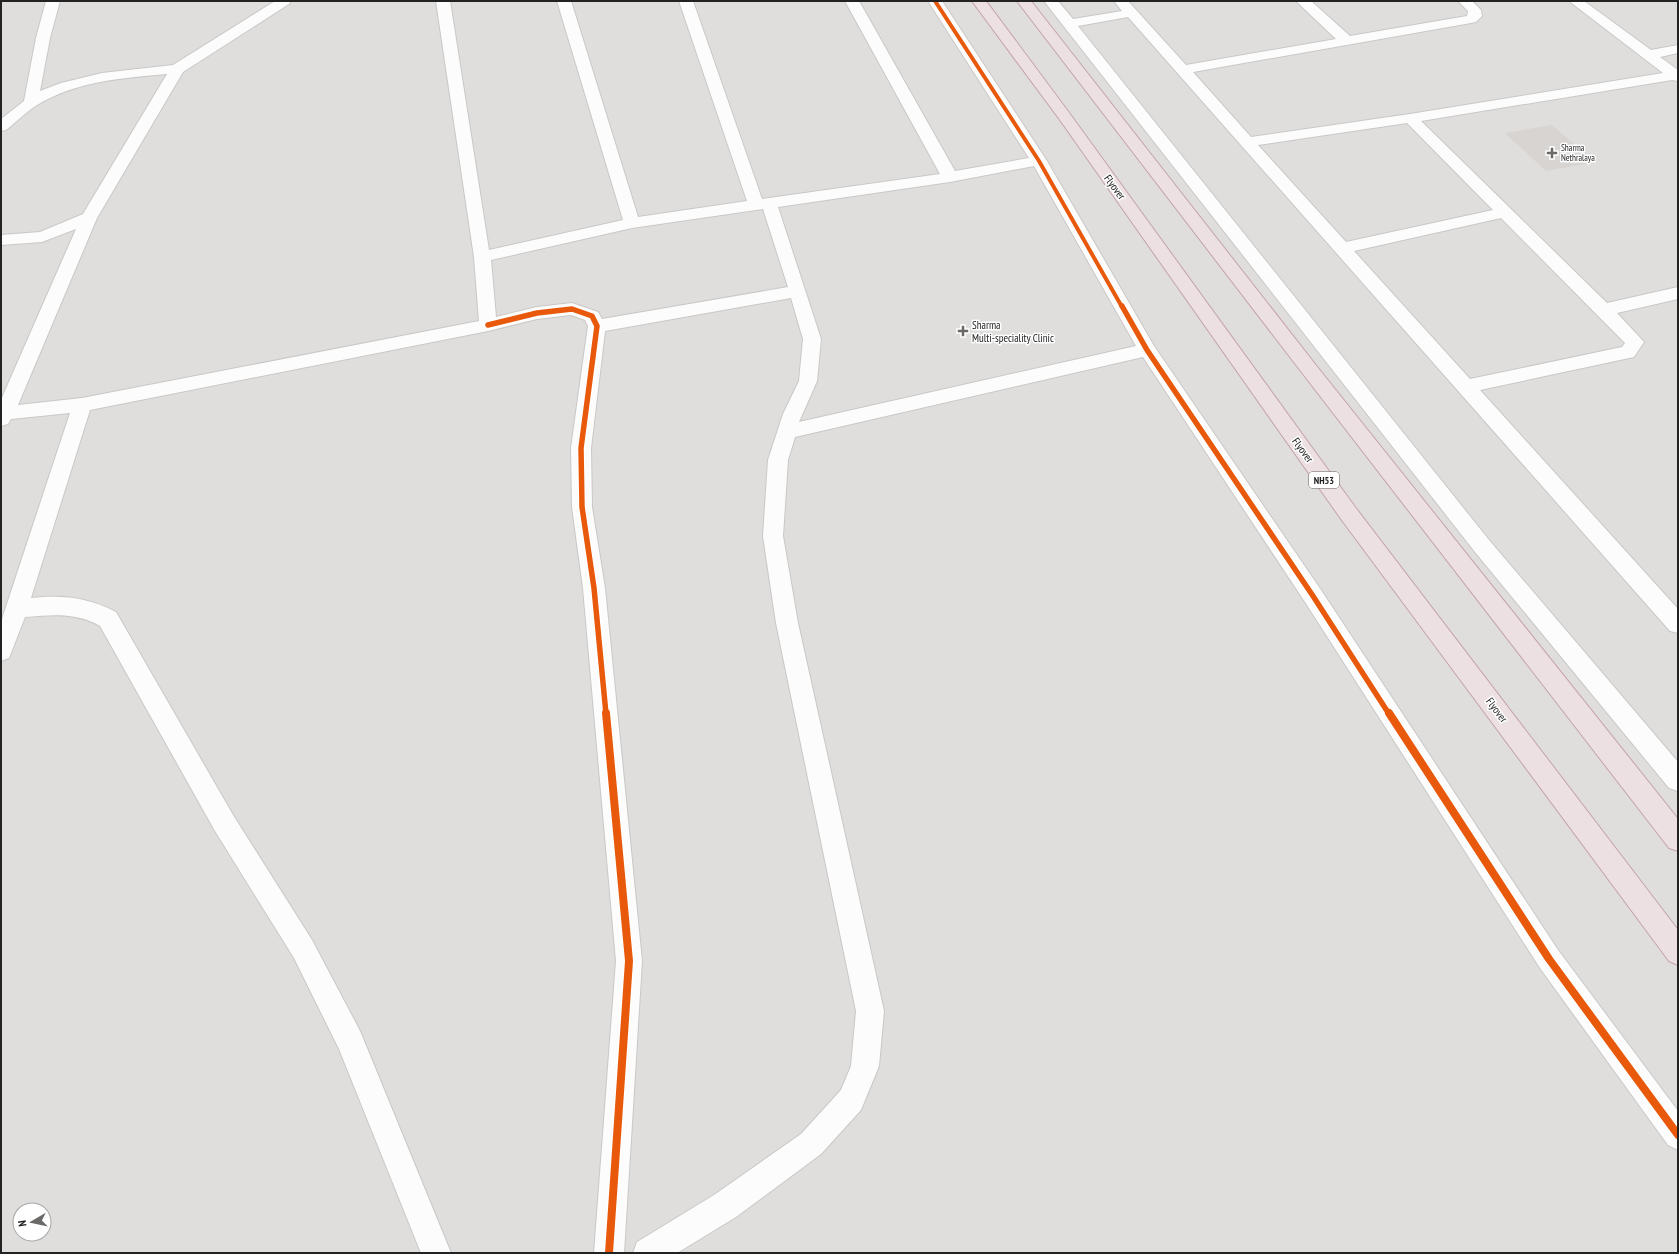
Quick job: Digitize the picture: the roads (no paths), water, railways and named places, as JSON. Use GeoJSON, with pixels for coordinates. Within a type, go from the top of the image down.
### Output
{"type":"FeatureCollection","features":[{"type":"Feature","properties":{"kind":"highway","name":"Flyover"},"geometry":{"type":"LineString","coordinates":[[979,1],[1065,117],[1348,513],[1678,952]]}},
{"type":"Feature","properties":{"kind":"highway"},"geometry":{"type":"LineString","coordinates":[[1024,1],[1299,356],[1678,840]]}},
{"type":"Feature","properties":{"kind":"street"},"geometry":{"type":"LineString","coordinates":[[31,102],[43,38],[53,1]]}},
{"type":"Feature","properties":{"kind":"street"},"geometry":{"type":"LineString","coordinates":[[1,127],[31,102],[56,89],[97,77],[177,69],[284,1]]}},
{"type":"Feature","properties":{"kind":"street"},"geometry":{"type":"LineString","coordinates":[[443,1],[482,256],[488,325]]}},
{"type":"Feature","properties":{"kind":"street"},"geometry":{"type":"LineString","coordinates":[[564,1],[632,223]]}},
{"type":"Feature","properties":{"kind":"street"},"geometry":{"type":"LineString","coordinates":[[648,1253],[724,1206],[811,1144],[851,1100],[865,1066],[870,1011],[786,623],[773,536],[778,460],[792,414],[808,381],[812,339],[798,291],[762,204],[686,1]]}},
{"type":"Feature","properties":{"kind":"street"},"geometry":{"type":"LineString","coordinates":[[852,1],[950,177]]}},
{"type":"Feature","properties":{"kind":"street"},"geometry":{"type":"LineString","coordinates":[[935,1],[1039,161],[1147,350],[1317,603],[1549,959],[1678,1135]]}},
{"type":"Feature","properties":{"kind":"street"},"geometry":{"type":"LineString","coordinates":[[1051,1],[1482,546],[1678,780]]}},
{"type":"Feature","properties":{"kind":"street"},"geometry":{"type":"LineString","coordinates":[[1303,1],[1347,42]]}},
{"type":"Feature","properties":{"kind":"street"},"geometry":{"type":"LineString","coordinates":[[1182,70],[1471,19],[1475,16],[1474,10],[1465,1]]}},
{"type":"Feature","properties":{"kind":"street"},"geometry":{"type":"LineString","coordinates":[[1576,1],[1676,76]]}},
{"type":"Feature","properties":{"kind":"street"},"geometry":{"type":"LineString","coordinates":[[1069,24],[1126,7],[1678,624]]}},
{"type":"Feature","properties":{"kind":"street"},"geometry":{"type":"LineString","coordinates":[[1648,55],[1678,49]]}},
{"type":"Feature","properties":{"kind":"street"},"geometry":{"type":"LineString","coordinates":[[3,416],[89,218],[177,69]]}},
{"type":"Feature","properties":{"kind":"street"},"geometry":{"type":"LineString","coordinates":[[1246,142],[1676,76]]}},
{"type":"Feature","properties":{"kind":"street"},"geometry":{"type":"LineString","coordinates":[[1410,118],[1635,342],[1628,352],[1465,386]]}},
{"type":"Feature","properties":{"kind":"street"},"geometry":{"type":"LineString","coordinates":[[482,256],[632,223],[950,177],[1039,161]]}},
{"type":"Feature","properties":{"kind":"street"},"geometry":{"type":"LineString","coordinates":[[1342,248],[1505,212]]}},
{"type":"Feature","properties":{"kind":"street"},"geometry":{"type":"LineString","coordinates":[[1,240],[42,236],[89,218]]}},
{"type":"Feature","properties":{"kind":"street"},"geometry":{"type":"LineString","coordinates":[[597,326],[798,291]]}},
{"type":"Feature","properties":{"kind":"street"},"geometry":{"type":"LineString","coordinates":[[1604,310],[1678,293]]}},
{"type":"Feature","properties":{"kind":"street"},"geometry":{"type":"LineString","coordinates":[[3,416],[82,405],[488,325],[537,313],[572,309],[592,316],[597,326],[581,448],[582,507],[594,588],[629,961],[609,1253]]}},
{"type":"Feature","properties":{"kind":"street"},"geometry":{"type":"LineString","coordinates":[[787,432],[1147,350]]}},
{"type":"Feature","properties":{"kind":"street"},"geometry":{"type":"LineString","coordinates":[[1,651],[17,608],[82,405]]}},
{"type":"Feature","properties":{"kind":"street"},"geometry":{"type":"LineString","coordinates":[[17,608],[70,605],[95,611],[108,619],[224,824],[307,956],[350,1041],[436,1253]]}},
{"type":"Feature","properties":{"kind":"place","name":"Sharma Nethralaya"},"geometry":{"type":"Point","coordinates":[1552,153]}},
{"type":"Feature","properties":{"kind":"place","name":"Sharma Multi-speciality Clinic"},"geometry":{"type":"Point","coordinates":[963,331]}}]}
